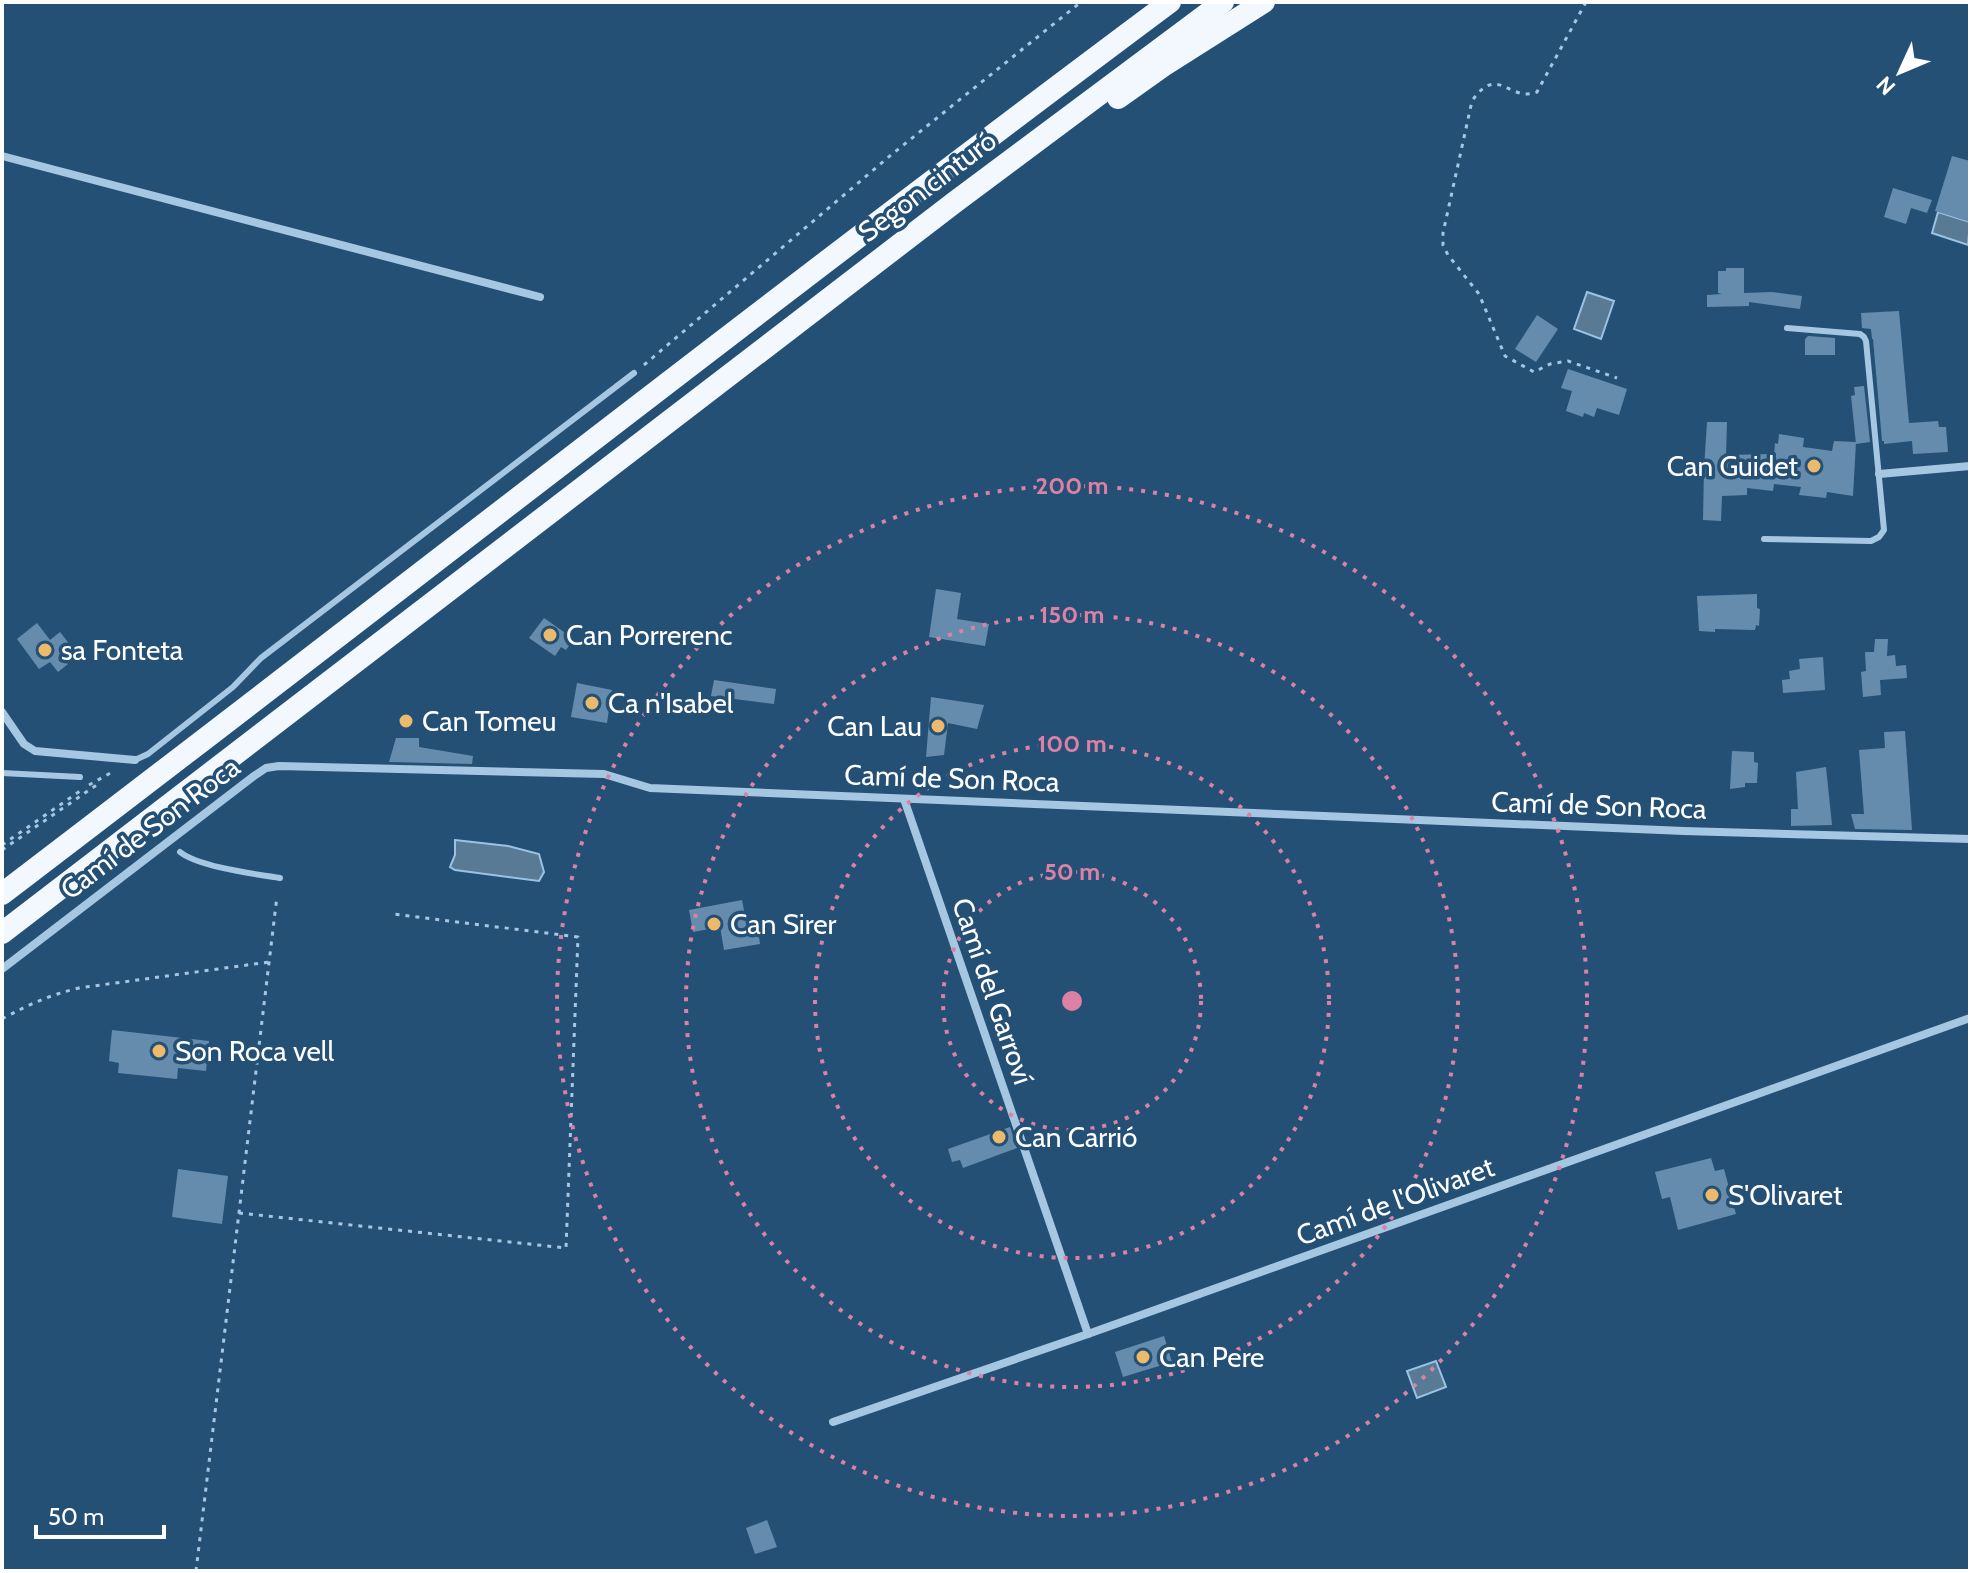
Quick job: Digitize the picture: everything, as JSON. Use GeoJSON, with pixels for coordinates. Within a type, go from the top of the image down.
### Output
{"type":"FeatureCollection","features":[{"type":"Feature","properties":{"kind":"highway"},"geometry":{"type":"LineString","coordinates":[[1027,109],[1062,66],[1144,2]]}},
{"type":"Feature","properties":{"kind":"highway"},"geometry":{"type":"LineString","coordinates":[[2,894],[839,251],[1170,2]]}},
{"type":"Feature","properties":{"kind":"highway","name":"Segon cinturó"},"geometry":{"type":"LineString","coordinates":[[2,933],[1223,2]]}},
{"type":"Feature","properties":{"kind":"highway"},"geometry":{"type":"LineString","coordinates":[[1029,147],[1092,117],[1163,66],[1264,2]]}},
{"type":"Feature","properties":{"kind":"street"},"geometry":{"type":"LineString","coordinates":[[2,156],[540,297]]}},
{"type":"Feature","properties":{"kind":"street"},"geometry":{"type":"LineString","coordinates":[[1879,474],[1970,466]]}},
{"type":"Feature","properties":{"kind":"street"},"geometry":{"type":"LineString","coordinates":[[2,712],[24,744],[35,751],[135,760]]}},
{"type":"Feature","properties":{"kind":"street","name":"Camí de Son Roca"},"geometry":{"type":"LineString","coordinates":[[2,969],[254,776],[272,766],[604,774],[650,788],[1700,831],[1970,839]]}},
{"type":"Feature","properties":{"kind":"street","name":"Camí del Garroví"},"geometry":{"type":"LineString","coordinates":[[904,799],[1088,1334]]}},
{"type":"Feature","properties":{"kind":"street","name":"Camí de l'Olivaret"},"geometry":{"type":"LineString","coordinates":[[833,1422],[1088,1334],[1970,1018]]}},
{"type":"Feature","properties":{"kind":"lane"},"geometry":{"type":"LineString","coordinates":[[1764,539],[1871,541],[1884,530],[1866,341],[1860,334],[1787,328]]}},
{"type":"Feature","properties":{"kind":"lane"},"geometry":{"type":"LineString","coordinates":[[135,760],[148,754],[233,687],[261,658],[634,373]]}},
{"type":"Feature","properties":{"kind":"lane"},"geometry":{"type":"LineString","coordinates":[[2,773],[80,777]]}},
{"type":"Feature","properties":{"kind":"lane"},"geometry":{"type":"LineString","coordinates":[[180,852],[189,858],[280,878]]}},
{"type":"Feature","properties":{"kind":"path"},"geometry":{"type":"LineString","coordinates":[[634,373],[891,155],[1081,2]]}},
{"type":"Feature","properties":{"kind":"path"},"geometry":{"type":"LineString","coordinates":[[1586,2],[1537,92],[1530,95],[1495,84],[1486,85],[1472,101],[1443,245],[1479,294],[1505,356],[1534,372],[1550,364],[1568,361],[1617,378]]}},
{"type":"Feature","properties":{"kind":"path"},"geometry":{"type":"LineString","coordinates":[[2,847],[98,778],[135,760]]}},
{"type":"Feature","properties":{"kind":"path"},"geometry":{"type":"LineString","coordinates":[[2,847],[98,784]]}},
{"type":"Feature","properties":{"kind":"path"},"geometry":{"type":"LineString","coordinates":[[196,1571],[277,896]]}},
{"type":"Feature","properties":{"kind":"path"},"geometry":{"type":"LineString","coordinates":[[239,1213],[566,1248],[578,937],[393,914]]}},
{"type":"Feature","properties":{"kind":"path"},"geometry":{"type":"LineString","coordinates":[[2,1019],[31,1003],[66,991],[269,962]]}},
{"type":"Feature","properties":{"kind":"water"},"geometry":{"type":"Polygon","coordinates":[[[1938,212],[1970,222],[1968,245],[1932,233],[1938,212]]]}},
{"type":"Feature","properties":{"kind":"water"},"geometry":{"type":"Polygon","coordinates":[[[1587,292],[1614,301],[1601,339],[1574,329],[1587,292]]]}},
{"type":"Feature","properties":{"kind":"water"},"geometry":{"type":"Polygon","coordinates":[[[455,840],[508,846],[539,854],[544,872],[539,881],[455,870],[450,867],[455,855],[455,840]]]}},
{"type":"Feature","properties":{"kind":"water"},"geometry":{"type":"Polygon","coordinates":[[[1436,1361],[1446,1387],[1417,1398],[1407,1371],[1436,1361]]]}},
{"type":"Feature","properties":{"kind":"building"},"geometry":{"type":"Polygon","coordinates":[[[1952,156],[1970,161],[1970,222],[1935,211],[1952,156]]]}},
{"type":"Feature","properties":{"kind":"building"},"geometry":{"type":"Polygon","coordinates":[[[1893,188],[1932,200],[1927,213],[1911,208],[1906,224],[1884,217],[1893,188]]]}},
{"type":"Feature","properties":{"kind":"building"},"geometry":{"type":"Polygon","coordinates":[[[1726,268],[1744,268],[1744,293],[1772,292],[1802,296],[1800,309],[1749,302],[1749,306],[1707,307],[1707,295],[1722,294],[1718,293],[1718,271],[1726,271],[1726,268]]]}},
{"type":"Feature","properties":{"kind":"building"},"geometry":{"type":"Polygon","coordinates":[[[1899,311],[1909,423],[1938,421],[1939,427],[1946,427],[1948,452],[1913,454],[1912,441],[1884,444],[1882,441],[1873,339],[1871,329],[1862,328],[1861,313],[1899,311]]]}},
{"type":"Feature","properties":{"kind":"building"},"geometry":{"type":"Polygon","coordinates":[[[1537,315],[1558,329],[1536,362],[1515,349],[1537,315]]]}},
{"type":"Feature","properties":{"kind":"building"},"geometry":{"type":"Polygon","coordinates":[[[1808,336],[1835,338],[1835,355],[1805,355],[1805,339],[1808,336]]]}},
{"type":"Feature","properties":{"kind":"building"},"geometry":{"type":"Polygon","coordinates":[[[1568,369],[1627,389],[1619,415],[1597,408],[1594,417],[1566,411],[1572,391],[1561,388],[1568,369]]]}},
{"type":"Feature","properties":{"kind":"building"},"geometry":{"type":"Polygon","coordinates":[[[1864,386],[1870,442],[1856,444],[1851,396],[1855,395],[1854,387],[1864,386]]]}},
{"type":"Feature","properties":{"kind":"building"},"geometry":{"type":"Polygon","coordinates":[[[1707,422],[1727,422],[1726,455],[1774,454],[1779,434],[1804,438],[1803,447],[1832,451],[1834,441],[1856,442],[1853,496],[1827,492],[1826,498],[1799,495],[1801,487],[1774,484],[1773,491],[1747,488],[1747,495],[1722,496],[1721,521],[1703,520],[1707,422]]]}},
{"type":"Feature","properties":{"kind":"building"},"geometry":{"type":"Polygon","coordinates":[[[936,589],[961,593],[957,619],[989,624],[985,646],[929,637],[936,589]]]}},
{"type":"Feature","properties":{"kind":"building"},"geometry":{"type":"Polygon","coordinates":[[[1757,594],[1757,608],[1760,609],[1759,626],[1756,625],[1755,630],[1699,631],[1697,596],[1757,594]]]}},
{"type":"Feature","properties":{"kind":"building","name":"Can Porrerenc"},"geometry":{"type":"Polygon","coordinates":[[[544,618],[574,639],[566,650],[561,647],[555,656],[529,638],[544,618]]]}},
{"type":"Feature","properties":{"kind":"building","name":"sa Fonteta"},"geometry":{"type":"Polygon","coordinates":[[[37,623],[50,640],[60,632],[71,646],[60,653],[68,664],[58,672],[50,662],[39,669],[17,639],[37,623]]]}},
{"type":"Feature","properties":{"kind":"building"},"geometry":{"type":"Polygon","coordinates":[[[1875,639],[1888,639],[1887,656],[1895,655],[1896,666],[1906,665],[1907,678],[1880,680],[1881,695],[1863,697],[1861,672],[1866,671],[1865,652],[1874,652],[1875,639]]]}},
{"type":"Feature","properties":{"kind":"building"},"geometry":{"type":"Polygon","coordinates":[[[1823,657],[1825,690],[1783,693],[1782,680],[1790,679],[1789,671],[1800,669],[1799,659],[1823,657]]]}},
{"type":"Feature","properties":{"kind":"building"},"geometry":{"type":"Polygon","coordinates":[[[714,680],[776,689],[774,704],[711,696],[714,680]]]}},
{"type":"Feature","properties":{"kind":"building","name":"Ca n'Isabel"},"geometry":{"type":"Polygon","coordinates":[[[577,683],[612,690],[607,723],[571,717],[577,683]]]}},
{"type":"Feature","properties":{"kind":"building","name":"Can Lau"},"geometry":{"type":"Polygon","coordinates":[[[931,697],[984,705],[977,729],[948,723],[944,755],[926,757],[931,697]]]}},
{"type":"Feature","properties":{"kind":"building"},"geometry":{"type":"Polygon","coordinates":[[[1905,731],[1912,830],[1855,829],[1851,814],[1864,814],[1859,750],[1885,748],[1884,732],[1905,731]]]}},
{"type":"Feature","properties":{"kind":"building","name":"Can Tomeu"},"geometry":{"type":"Polygon","coordinates":[[[396,738],[419,738],[419,747],[473,756],[472,764],[389,762],[396,738]]]}},
{"type":"Feature","properties":{"kind":"building"},"geometry":{"type":"Polygon","coordinates":[[[1732,751],[1754,752],[1754,762],[1758,763],[1757,783],[1745,783],[1745,787],[1730,789],[1732,751]]]}},
{"type":"Feature","properties":{"kind":"building"},"geometry":{"type":"Polygon","coordinates":[[[1826,767],[1832,825],[1791,826],[1791,809],[1798,809],[1796,772],[1826,767]]]}},
{"type":"Feature","properties":{"kind":"building","name":"Can Sirer"},"geometry":{"type":"Polygon","coordinates":[[[742,900],[748,932],[758,930],[760,944],[724,950],[720,927],[693,932],[689,910],[742,900]]]}},
{"type":"Feature","properties":{"kind":"building","name":"Son Roca vell"},"geometry":{"type":"Polygon","coordinates":[[[112,1030],[209,1041],[206,1071],[178,1068],[177,1079],[118,1073],[119,1063],[109,1061],[112,1030]]]}},
{"type":"Feature","properties":{"kind":"building","name":"Can Carrió"},"geometry":{"type":"Polygon","coordinates":[[[1010,1127],[1017,1148],[963,1168],[960,1160],[952,1162],[948,1149],[1010,1127]]]}},
{"type":"Feature","properties":{"kind":"building","name":"S'Olivaret"},"geometry":{"type":"Polygon","coordinates":[[[1711,1158],[1715,1171],[1724,1169],[1736,1214],[1678,1230],[1670,1197],[1662,1199],[1655,1172],[1711,1158]]]}},
{"type":"Feature","properties":{"kind":"building"},"geometry":{"type":"Polygon","coordinates":[[[178,1169],[228,1176],[222,1224],[172,1217],[178,1169]]]}},
{"type":"Feature","properties":{"kind":"building","name":"Can Pere"},"geometry":{"type":"Polygon","coordinates":[[[1164,1336],[1172,1362],[1123,1377],[1115,1352],[1164,1336]]]}},
{"type":"Feature","properties":{"kind":"building"},"geometry":{"type":"Polygon","coordinates":[[[767,1520],[777,1547],[755,1554],[746,1528],[767,1520]]]}},
{"type":"Feature","properties":{"kind":"place","name":"Can Guidet"},"geometry":{"type":"Point","coordinates":[1814,466]}},
{"type":"Feature","properties":{"kind":"place","name":"Can Porrerenc"},"geometry":{"type":"Point","coordinates":[550,635]}},
{"type":"Feature","properties":{"kind":"place","name":"sa Fonteta"},"geometry":{"type":"Point","coordinates":[45,650]}},
{"type":"Feature","properties":{"kind":"place","name":"Ca n'Isabel"},"geometry":{"type":"Point","coordinates":[592,703]}},
{"type":"Feature","properties":{"kind":"place","name":"Can Tomeu"},"geometry":{"type":"Point","coordinates":[406,721]}},
{"type":"Feature","properties":{"kind":"place","name":"Can Lau"},"geometry":{"type":"Point","coordinates":[938,726]}},
{"type":"Feature","properties":{"kind":"place","name":"Can Sirer"},"geometry":{"type":"Point","coordinates":[714,924]}},
{"type":"Feature","properties":{"kind":"place","name":"Son Roca vell"},"geometry":{"type":"Point","coordinates":[159,1051]}},
{"type":"Feature","properties":{"kind":"place","name":"Can Carrió"},"geometry":{"type":"Point","coordinates":[999,1137]}},
{"type":"Feature","properties":{"kind":"place","name":"S'Olivaret"},"geometry":{"type":"Point","coordinates":[1712,1195]}},
{"type":"Feature","properties":{"kind":"place","name":"Can Pere"},"geometry":{"type":"Point","coordinates":[1143,1357]}}]}
